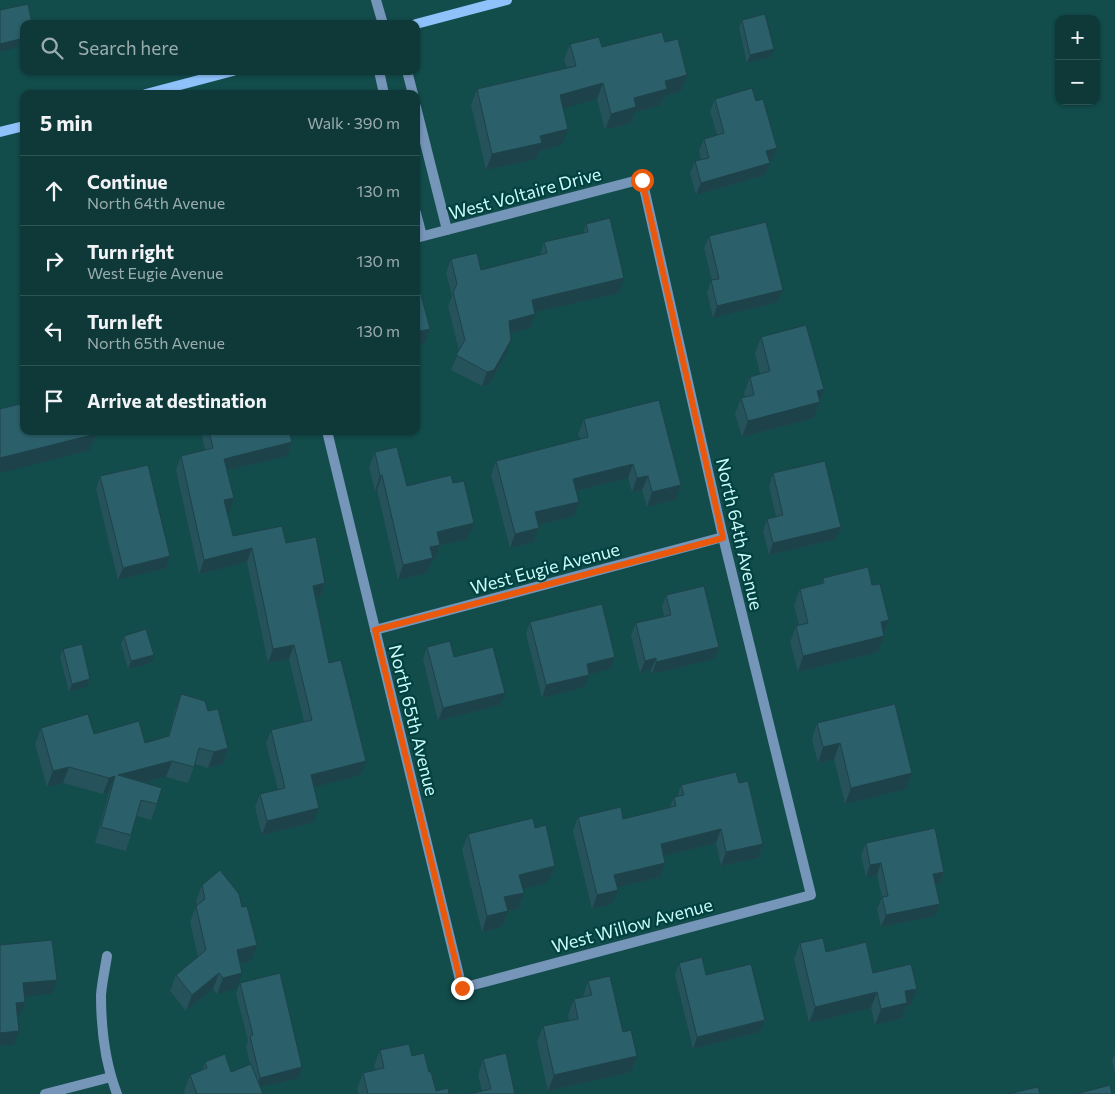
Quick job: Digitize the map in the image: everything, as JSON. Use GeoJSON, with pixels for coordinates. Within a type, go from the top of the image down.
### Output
{"type":"FeatureCollection","features":[{"type":"Feature","properties":{"kind":"main road"},"geometry":{"type":"LineString","coordinates":[[420,23],[507,0]]}},
{"type":"Feature","properties":{"kind":"main road"},"geometry":{"type":"LineString","coordinates":[[161,90],[218,75]]}},
{"type":"Feature","properties":{"kind":"main road"},"geometry":{"type":"LineString","coordinates":[[0,132],[20,127]]}},
{"type":"Feature","properties":{"kind":"street"},"geometry":{"type":"LineString","coordinates":[[376,0],[382,20]]}},
{"type":"Feature","properties":{"kind":"street"},"geometry":{"type":"LineString","coordinates":[[381,75],[383,90]]}},
{"type":"Feature","properties":{"kind":"street"},"geometry":{"type":"LineString","coordinates":[[408,75],[412,90]]}},
{"type":"Feature","properties":{"kind":"street"},"geometry":{"type":"LineString","coordinates":[[421,147],[447,230]]}},
{"type":"Feature","properties":{"kind":"street","name":"West Voltaire Drive"},"geometry":{"type":"LineString","coordinates":[[420,237],[642,180]]}},
{"type":"Feature","properties":{"kind":"street","name":"North 64th Avenue"},"geometry":{"type":"LineString","coordinates":[[642,180],[723,538],[811,895]]}},
{"type":"Feature","properties":{"kind":"street","name":"North 65th Avenue"},"geometry":{"type":"LineString","coordinates":[[328,435],[462,988]]}},
{"type":"Feature","properties":{"kind":"street","name":"West Eugie Avenue"},"geometry":{"type":"LineString","coordinates":[[375,630],[723,538]]}},
{"type":"Feature","properties":{"kind":"street","name":"West Willow Avenue"},"geometry":{"type":"LineString","coordinates":[[462,988],[811,895]]}},
{"type":"Feature","properties":{"kind":"street"},"geometry":{"type":"LineString","coordinates":[[107,956],[102,993],[102,1025],[111,1077],[117,1094]]}},
{"type":"Feature","properties":{"kind":"street"},"geometry":{"type":"LineString","coordinates":[[45,1094],[111,1077]]}},
{"type":"Feature","properties":{"kind":"building"},"geometry":{"type":"Polygon","coordinates":[[[28,4],[31,20],[20,20],[20,39],[0,44],[0,10],[28,4]]]}},
{"type":"Feature","properties":{"kind":"building"},"geometry":{"type":"Polygon","coordinates":[[[765,14],[774,49],[750,55],[742,20],[765,14]]]}},
{"type":"Feature","properties":{"kind":"building"},"geometry":{"type":"Polygon","coordinates":[[[662,32],[665,42],[678,39],[687,75],[665,81],[667,89],[634,98],[636,107],[611,114],[603,83],[560,95],[568,129],[540,136],[542,143],[492,154],[477,89],[576,66],[570,44],[599,37],[602,47],[662,32]]]}},
{"type":"Feature","properties":{"kind":"building"},"geometry":{"type":"Polygon","coordinates":[[[752,88],[756,101],[763,99],[777,148],[766,151],[770,163],[701,183],[695,161],[709,158],[704,139],[724,133],[715,99],[752,88]]]}},
{"type":"Feature","properties":{"kind":"building"},"geometry":{"type":"Polygon","coordinates":[[[610,218],[624,278],[532,300],[535,314],[509,321],[511,340],[494,370],[487,372],[456,355],[465,340],[453,292],[457,284],[451,259],[477,253],[481,270],[547,253],[544,242],[588,232],[586,224],[610,218]]]}},
{"type":"Feature","properties":{"kind":"building"},"geometry":{"type":"Polygon","coordinates":[[[766,222],[783,290],[717,306],[711,280],[719,279],[709,236],[766,222]]]}},
{"type":"Feature","properties":{"kind":"building"},"geometry":{"type":"Polygon","coordinates":[[[420,290],[430,329],[420,331],[420,290]]]}},
{"type":"Feature","properties":{"kind":"building"},"geometry":{"type":"Polygon","coordinates":[[[806,325],[824,389],[817,391],[820,402],[748,421],[741,398],[754,395],[750,377],[770,371],[761,337],[806,325]]]}},
{"type":"Feature","properties":{"kind":"building"},"geometry":{"type":"Polygon","coordinates":[[[659,400],[681,485],[652,492],[648,476],[637,478],[633,464],[573,479],[579,502],[535,512],[539,528],[515,534],[496,461],[588,437],[584,419],[659,400]]]}},
{"type":"Feature","properties":{"kind":"building"},"geometry":{"type":"Polygon","coordinates":[[[20,404],[20,435],[92,435],[0,458],[0,409],[20,404]]]}},
{"type":"Feature","properties":{"kind":"building"},"geometry":{"type":"Polygon","coordinates":[[[210,435],[290,435],[292,442],[224,459],[234,498],[224,500],[233,536],[282,526],[286,543],[316,537],[325,583],[313,586],[329,663],[341,660],[366,761],[311,775],[319,808],[267,821],[260,794],[285,788],[271,730],[312,720],[294,645],[273,649],[252,548],[204,560],[181,456],[213,448],[210,435]]]}},
{"type":"Feature","properties":{"kind":"building"},"geometry":{"type":"Polygon","coordinates":[[[397,447],[407,486],[451,475],[453,483],[464,481],[474,523],[437,532],[440,545],[430,547],[433,558],[403,565],[375,452],[397,447]]]}},
{"type":"Feature","properties":{"kind":"building"},"geometry":{"type":"Polygon","coordinates":[[[825,461],[841,527],[773,543],[767,519],[783,515],[773,473],[825,461]]]}},
{"type":"Feature","properties":{"kind":"building"},"geometry":{"type":"Polygon","coordinates":[[[148,465],[170,556],[123,568],[100,476],[148,465]]]}},
{"type":"Feature","properties":{"kind":"building"},"geometry":{"type":"Polygon","coordinates":[[[868,567],[872,585],[880,584],[889,620],[881,622],[884,636],[803,656],[796,626],[808,623],[800,589],[824,583],[823,578],[868,567]]]}},
{"type":"Feature","properties":{"kind":"building"},"geometry":{"type":"Polygon","coordinates":[[[704,586],[719,647],[656,662],[656,658],[645,661],[636,623],[671,615],[666,595],[704,586]]]}},
{"type":"Feature","properties":{"kind":"building"},"geometry":{"type":"Polygon","coordinates":[[[602,604],[615,657],[587,664],[589,675],[546,685],[530,622],[602,604]]]}},
{"type":"Feature","properties":{"kind":"building"},"geometry":{"type":"Polygon","coordinates":[[[146,629],[154,655],[131,661],[124,636],[146,629]]]}},
{"type":"Feature","properties":{"kind":"building"},"geometry":{"type":"Polygon","coordinates":[[[450,641],[454,657],[493,647],[505,693],[443,708],[427,647],[450,641]]]}},
{"type":"Feature","properties":{"kind":"building"},"geometry":{"type":"Polygon","coordinates":[[[82,644],[90,679],[72,684],[63,649],[82,644]]]}},
{"type":"Feature","properties":{"kind":"building"},"geometry":{"type":"Polygon","coordinates":[[[181,694],[205,701],[208,711],[218,709],[228,748],[214,752],[199,748],[194,767],[172,761],[118,775],[162,788],[157,804],[141,800],[131,835],[101,827],[115,776],[109,778],[69,767],[53,771],[41,728],[88,714],[94,734],[139,721],[145,743],[169,736],[181,694]]]}},
{"type":"Feature","properties":{"kind":"building"},"geometry":{"type":"Polygon","coordinates":[[[895,704],[912,773],[851,788],[840,743],[823,747],[817,723],[895,704]]]}},
{"type":"Feature","properties":{"kind":"building"},"geometry":{"type":"Polygon","coordinates":[[[736,772],[739,783],[748,781],[763,844],[726,852],[721,829],[661,844],[665,863],[614,875],[618,890],[597,895],[578,817],[621,807],[623,819],[676,806],[674,797],[684,795],[681,785],[736,772]]]}},
{"type":"Feature","properties":{"kind":"building"},"geometry":{"type":"Polygon","coordinates":[[[533,818],[535,828],[546,825],[555,866],[519,875],[524,893],[504,897],[508,911],[487,916],[468,834],[533,818]]]}},
{"type":"Feature","properties":{"kind":"building"},"geometry":{"type":"Polygon","coordinates":[[[935,828],[944,872],[933,874],[940,904],[886,915],[882,897],[888,896],[881,863],[870,865],[866,843],[935,828]]]}},
{"type":"Feature","properties":{"kind":"building"},"geometry":{"type":"Polygon","coordinates":[[[220,870],[239,894],[242,907],[247,906],[257,945],[237,950],[242,973],[223,978],[219,973],[192,995],[176,975],[206,950],[196,906],[205,899],[202,885],[220,870]]]}},
{"type":"Feature","properties":{"kind":"building"},"geometry":{"type":"Polygon","coordinates":[[[823,938],[826,952],[866,942],[873,973],[911,964],[917,989],[905,991],[907,1003],[881,1009],[877,992],[815,1007],[800,943],[823,938]]]}},
{"type":"Feature","properties":{"kind":"building"},"geometry":{"type":"Polygon","coordinates":[[[52,940],[57,980],[23,983],[25,1002],[16,1003],[19,1031],[0,1033],[0,945],[52,940]]]}},
{"type":"Feature","properties":{"kind":"building"},"geometry":{"type":"Polygon","coordinates":[[[702,957],[706,975],[751,964],[765,1020],[697,1037],[679,963],[702,957]]]}},
{"type":"Feature","properties":{"kind":"building"},"geometry":{"type":"Polygon","coordinates":[[[280,973],[302,1067],[260,1078],[250,1036],[253,1035],[240,983],[280,973]]]}},
{"type":"Feature","properties":{"kind":"building"},"geometry":{"type":"Polygon","coordinates":[[[610,976],[623,1032],[631,1030],[637,1056],[554,1075],[543,1026],[578,1019],[574,999],[592,995],[588,981],[610,976]]]}},
{"type":"Feature","properties":{"kind":"building"},"geometry":{"type":"Polygon","coordinates":[[[409,1044],[412,1056],[424,1053],[436,1091],[448,1088],[449,1094],[368,1094],[363,1073],[384,1068],[380,1050],[409,1044]]]}},
{"type":"Feature","properties":{"kind":"building"},"geometry":{"type":"Polygon","coordinates":[[[506,1053],[515,1094],[469,1094],[491,1089],[483,1059],[506,1053]]]}},
{"type":"Feature","properties":{"kind":"building"},"geometry":{"type":"Polygon","coordinates":[[[225,1054],[231,1072],[251,1064],[263,1094],[197,1094],[190,1075],[207,1068],[205,1062],[225,1054]]]}},
{"type":"Feature","properties":{"kind":"building"},"geometry":{"type":"Polygon","coordinates":[[[1110,1085],[1112,1094],[1076,1094],[1110,1085]]]}},
{"type":"Feature","properties":{"kind":"building"},"geometry":{"type":"Polygon","coordinates":[[[1038,1087],[1040,1094],[1008,1094],[1038,1087]]]}},
{"type":"Feature","properties":{"kind":"route"},"geometry":{"type":"LineString","coordinates":[[462,988],[375,630],[723,538],[642,180]]}}]}
